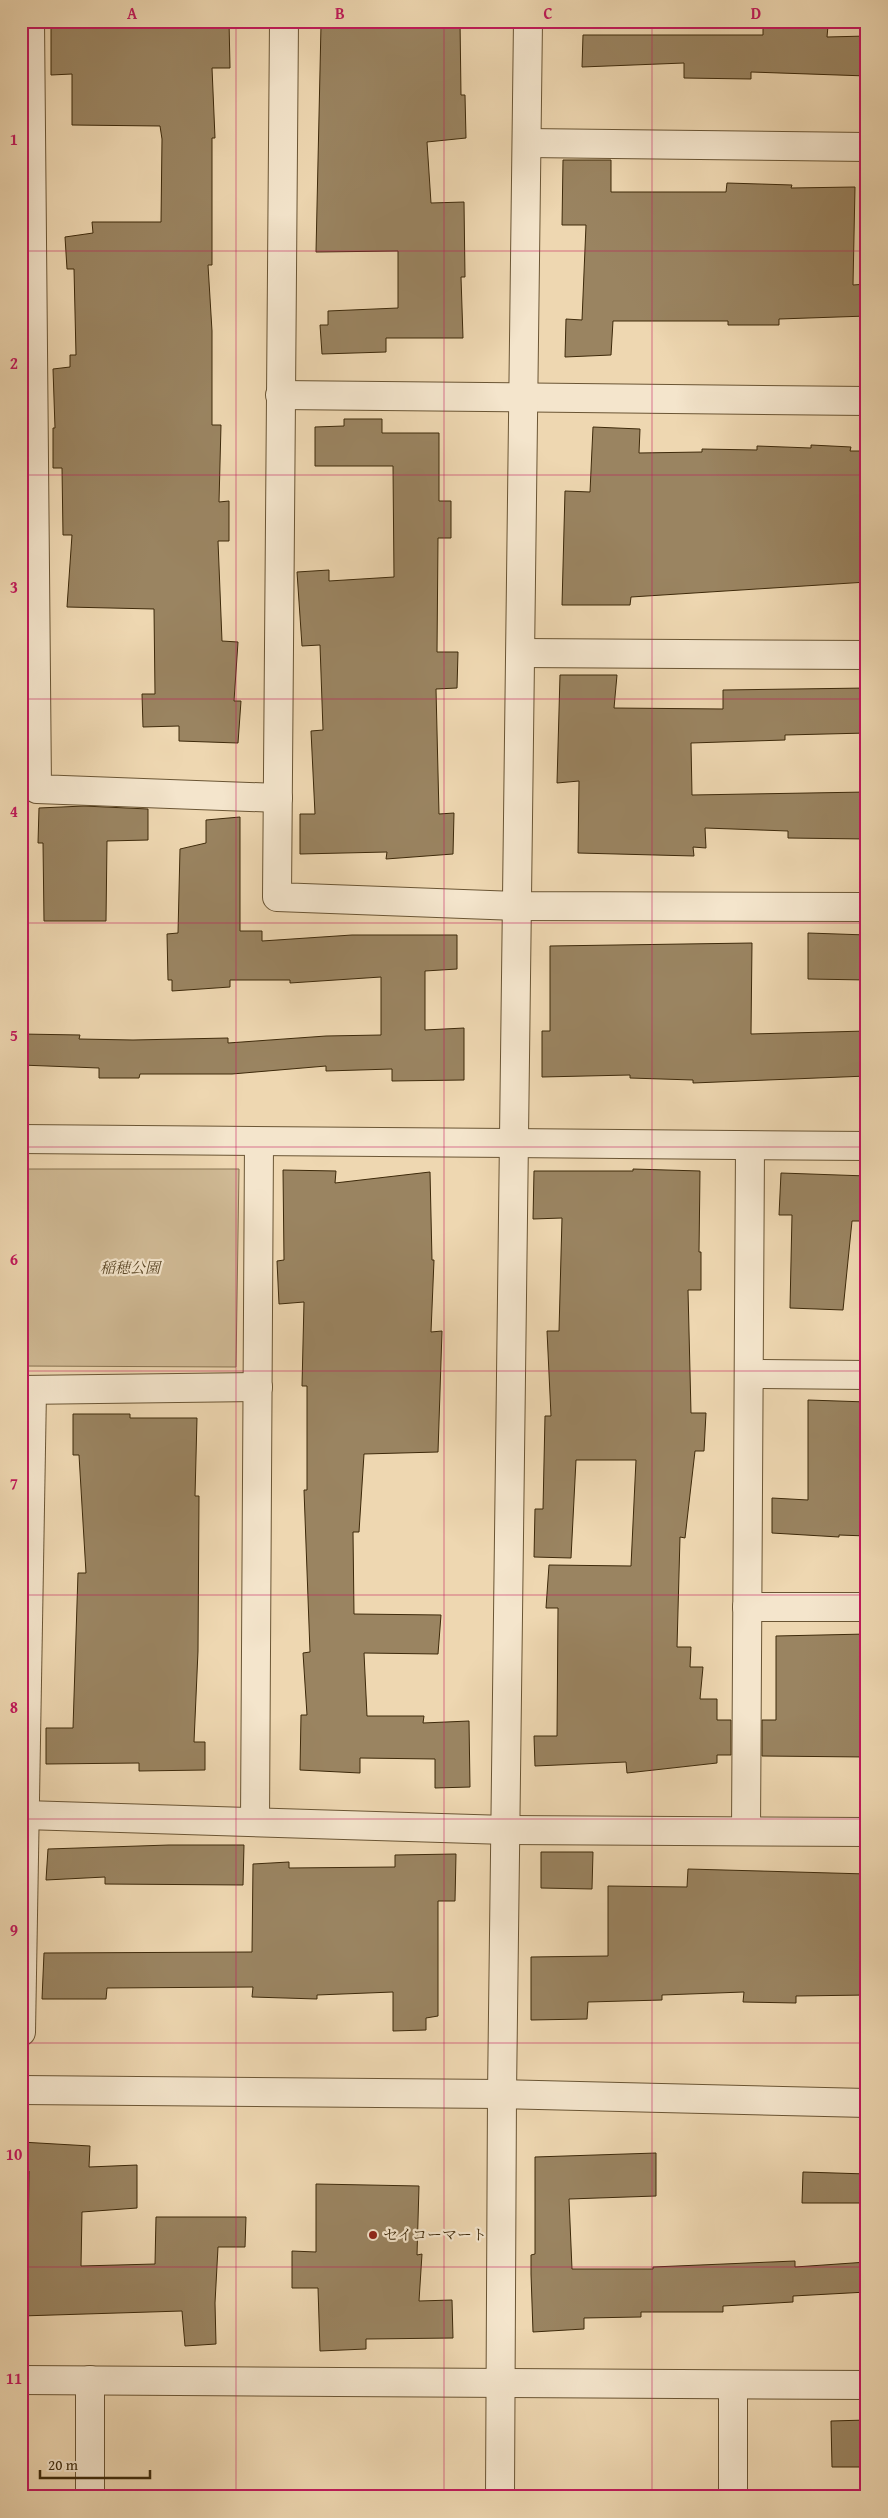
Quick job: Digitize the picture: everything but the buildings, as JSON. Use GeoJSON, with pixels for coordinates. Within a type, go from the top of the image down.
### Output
{"type":"FeatureCollection","features":[{"type":"Feature","properties":{"kind":"street"},"geometry":{"type":"LineString","coordinates":[[30,21],[37,790],[278,798]]}},
{"type":"Feature","properties":{"kind":"street"},"geometry":{"type":"LineString","coordinates":[[284,21],[277,897],[517,906],[867,907]]}},
{"type":"Feature","properties":{"kind":"street"},"geometry":{"type":"LineString","coordinates":[[500,2497],[502,2094],[528,21]]}},
{"type":"Feature","properties":{"kind":"street"},"geometry":{"type":"LineString","coordinates":[[527,143],[867,147]]}},
{"type":"Feature","properties":{"kind":"street"},"geometry":{"type":"LineString","coordinates":[[280,395],[523,399],[867,401]]}},
{"type":"Feature","properties":{"kind":"street"},"geometry":{"type":"LineString","coordinates":[[521,653],[867,655]]}},
{"type":"Feature","properties":{"kind":"street"},"geometry":{"type":"LineString","coordinates":[[21,1139],[867,1146]]}},
{"type":"Feature","properties":{"kind":"street"},"geometry":{"type":"LineString","coordinates":[[255,1822],[259,1142]]}},
{"type":"Feature","properties":{"kind":"street"},"geometry":{"type":"LineString","coordinates":[[746,1831],[750,1146]]}},
{"type":"Feature","properties":{"kind":"street"},"geometry":{"type":"LineString","coordinates":[[749,1374],[867,1375]]}},
{"type":"Feature","properties":{"kind":"street"},"geometry":{"type":"LineString","coordinates":[[21,2032],[25,1815],[27,1390],[258,1387]]}},
{"type":"Feature","properties":{"kind":"street"},"geometry":{"type":"LineString","coordinates":[[747,1607],[867,1607]]}},
{"type":"Feature","properties":{"kind":"street"},"geometry":{"type":"LineString","coordinates":[[25,1815],[506,1830],[867,1832]]}},
{"type":"Feature","properties":{"kind":"street"},"geometry":{"type":"LineString","coordinates":[[21,2090],[502,2094],[867,2103]]}},
{"type":"Feature","properties":{"kind":"street"},"geometry":{"type":"LineString","coordinates":[[21,2380],[867,2385]]}},
{"type":"Feature","properties":{"kind":"street"},"geometry":{"type":"LineString","coordinates":[[90,2380],[90,2497]]}},
{"type":"Feature","properties":{"kind":"street"},"geometry":{"type":"LineString","coordinates":[[733,2385],[733,2497]]}},
{"type":"Feature","properties":{"kind":"green space"},"geometry":{"type":"Polygon","coordinates":[[[21,830],[23,1017],[21,1017],[21,830]]]}},
{"type":"Feature","properties":{"kind":"green space","name":"稲穂公園"},"geometry":{"type":"Polygon","coordinates":[[[21,1169],[239,1169],[236,1367],[21,1366],[21,1169]]]}},
{"type":"Feature","properties":{"kind":"place","name":"セイコーマート"},"geometry":{"type":"Point","coordinates":[373,2235]}}]}
